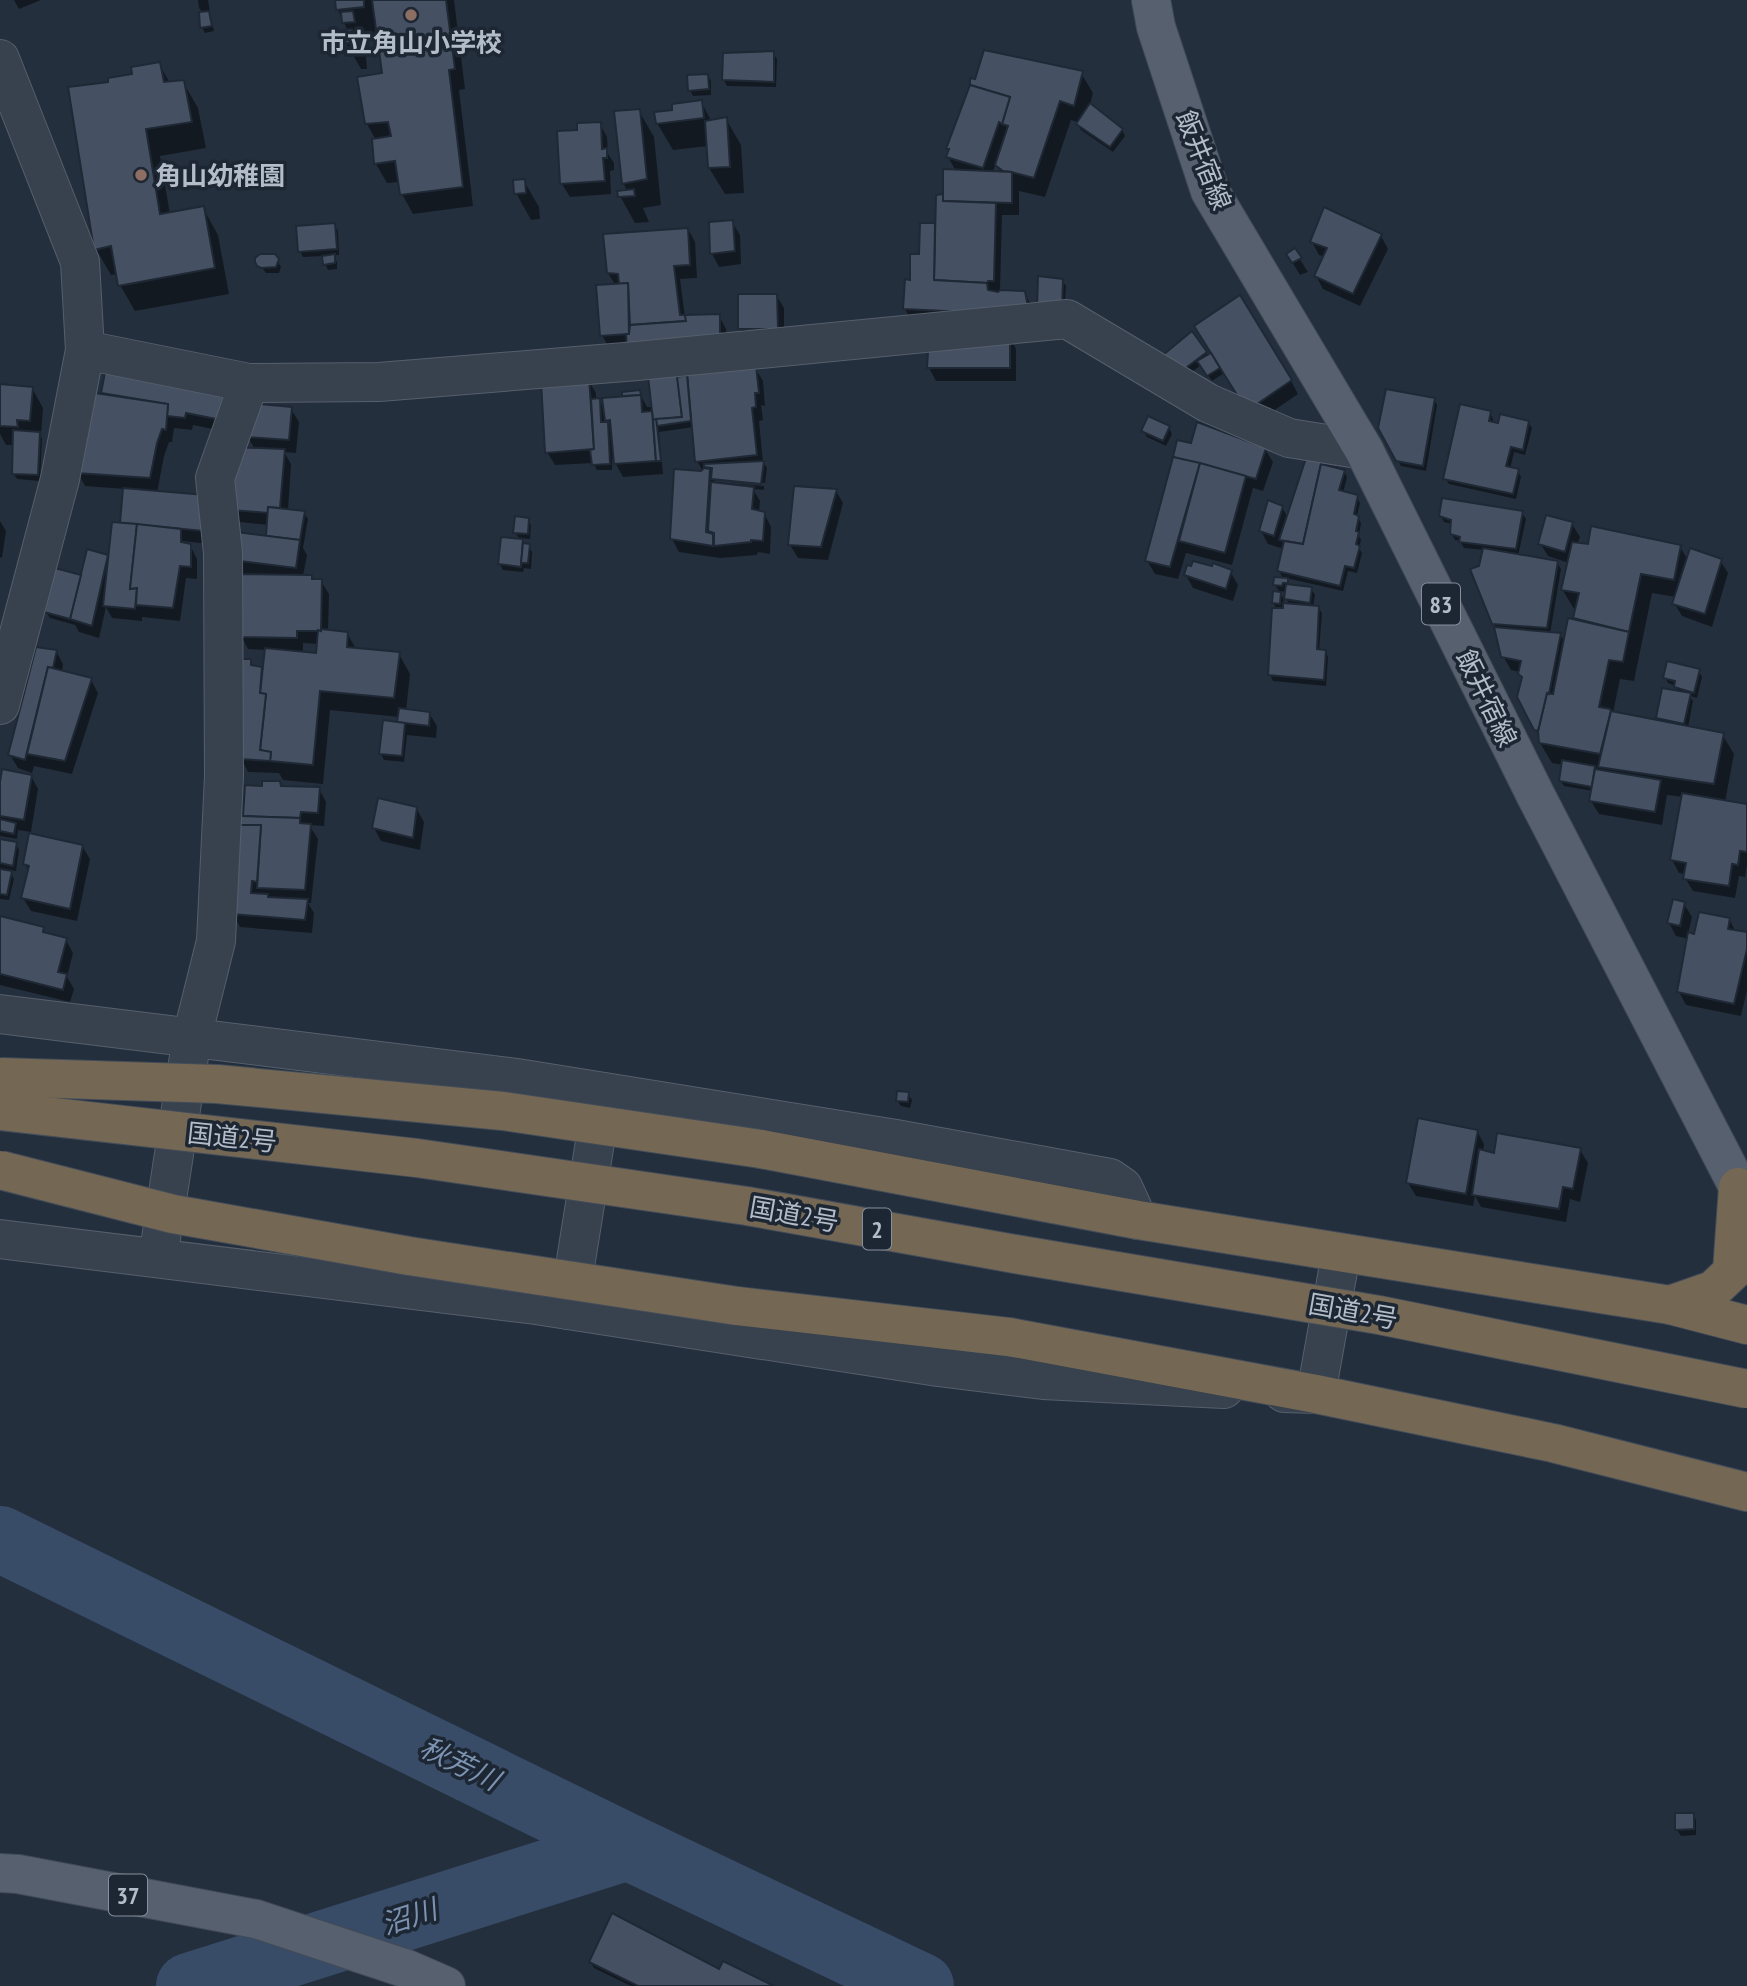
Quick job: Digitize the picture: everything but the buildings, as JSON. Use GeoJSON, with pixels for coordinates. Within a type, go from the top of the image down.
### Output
{"type":"FeatureCollection","features":[{"type":"Feature","properties":{"kind":"highway"},"geometry":{"type":"LineString","coordinates":[[0,1077],[217,1084],[475,1108],[761,1149],[1138,1220],[1670,1305],[1747,1325]]}},
{"type":"Feature","properties":{"kind":"highway","name":"国道2号"},"geometry":{"type":"LineString","coordinates":[[0,1111],[417,1158],[747,1206],[1379,1315],[1747,1389]]}},
{"type":"Feature","properties":{"kind":"highway"},"geometry":{"type":"LineString","coordinates":[[0,1170],[173,1214],[409,1256],[737,1306],[1009,1337],[1316,1394],[1553,1443],[1747,1492]]}},
{"type":"Feature","properties":{"kind":"highway"},"geometry":{"type":"LineString","coordinates":[[1670,1305],[1713,1290],[1732,1272],[1742,1195]]}},
{"type":"Feature","properties":{"kind":"main road","name":"飯井宿線"},"geometry":{"type":"LineString","coordinates":[[1151,0],[1156,27],[1210,191],[1364,450],[1536,796],[1742,1195]]}},
{"type":"Feature","properties":{"kind":"main road","name":"37"},"geometry":{"type":"LineString","coordinates":[[0,1873],[18,1874],[256,1919],[407,1969],[446,1986]]}},
{"type":"Feature","properties":{"kind":"street"},"geometry":{"type":"LineString","coordinates":[[0,60],[80,261],[85,350],[60,479],[0,705]]}},
{"type":"Feature","properties":{"kind":"street"},"geometry":{"type":"LineString","coordinates":[[85,350],[249,383],[379,382],[637,361],[1067,319],[1208,403],[1289,438],[1364,450]]}},
{"type":"Feature","properties":{"kind":"street"},"geometry":{"type":"LineString","coordinates":[[158,1258],[192,1037],[216,941],[225,776],[223,553],[215,478],[249,383]]}},
{"type":"Feature","properties":{"kind":"street"},"geometry":{"type":"LineString","coordinates":[[0,1014],[517,1078],[1110,1178],[1123,1187],[1138,1220]]}},
{"type":"Feature","properties":{"kind":"street"},"geometry":{"type":"LineString","coordinates":[[568,1310],[603,1092]]}},
{"type":"Feature","properties":{"kind":"street"},"geometry":{"type":"LineString","coordinates":[[0,1239],[568,1310],[938,1367],[1043,1380],[1316,1394],[1341,1254]]}},
{"type":"Feature","properties":{"kind":"waterway","name":"秋芳川"},"geometry":{"type":"LineString","coordinates":[[0,1539],[628,1847],[921,1986]]}},
{"type":"Feature","properties":{"kind":"waterway","name":"沼川"},"geometry":{"type":"LineString","coordinates":[[189,1986],[628,1847]]}},
{"type":"Feature","properties":{"kind":"place","name":"市立角山小学校"},"geometry":{"type":"Point","coordinates":[411,15]}},
{"type":"Feature","properties":{"kind":"place","name":"角山幼稚園"},"geometry":{"type":"Point","coordinates":[141,175]}}]}
